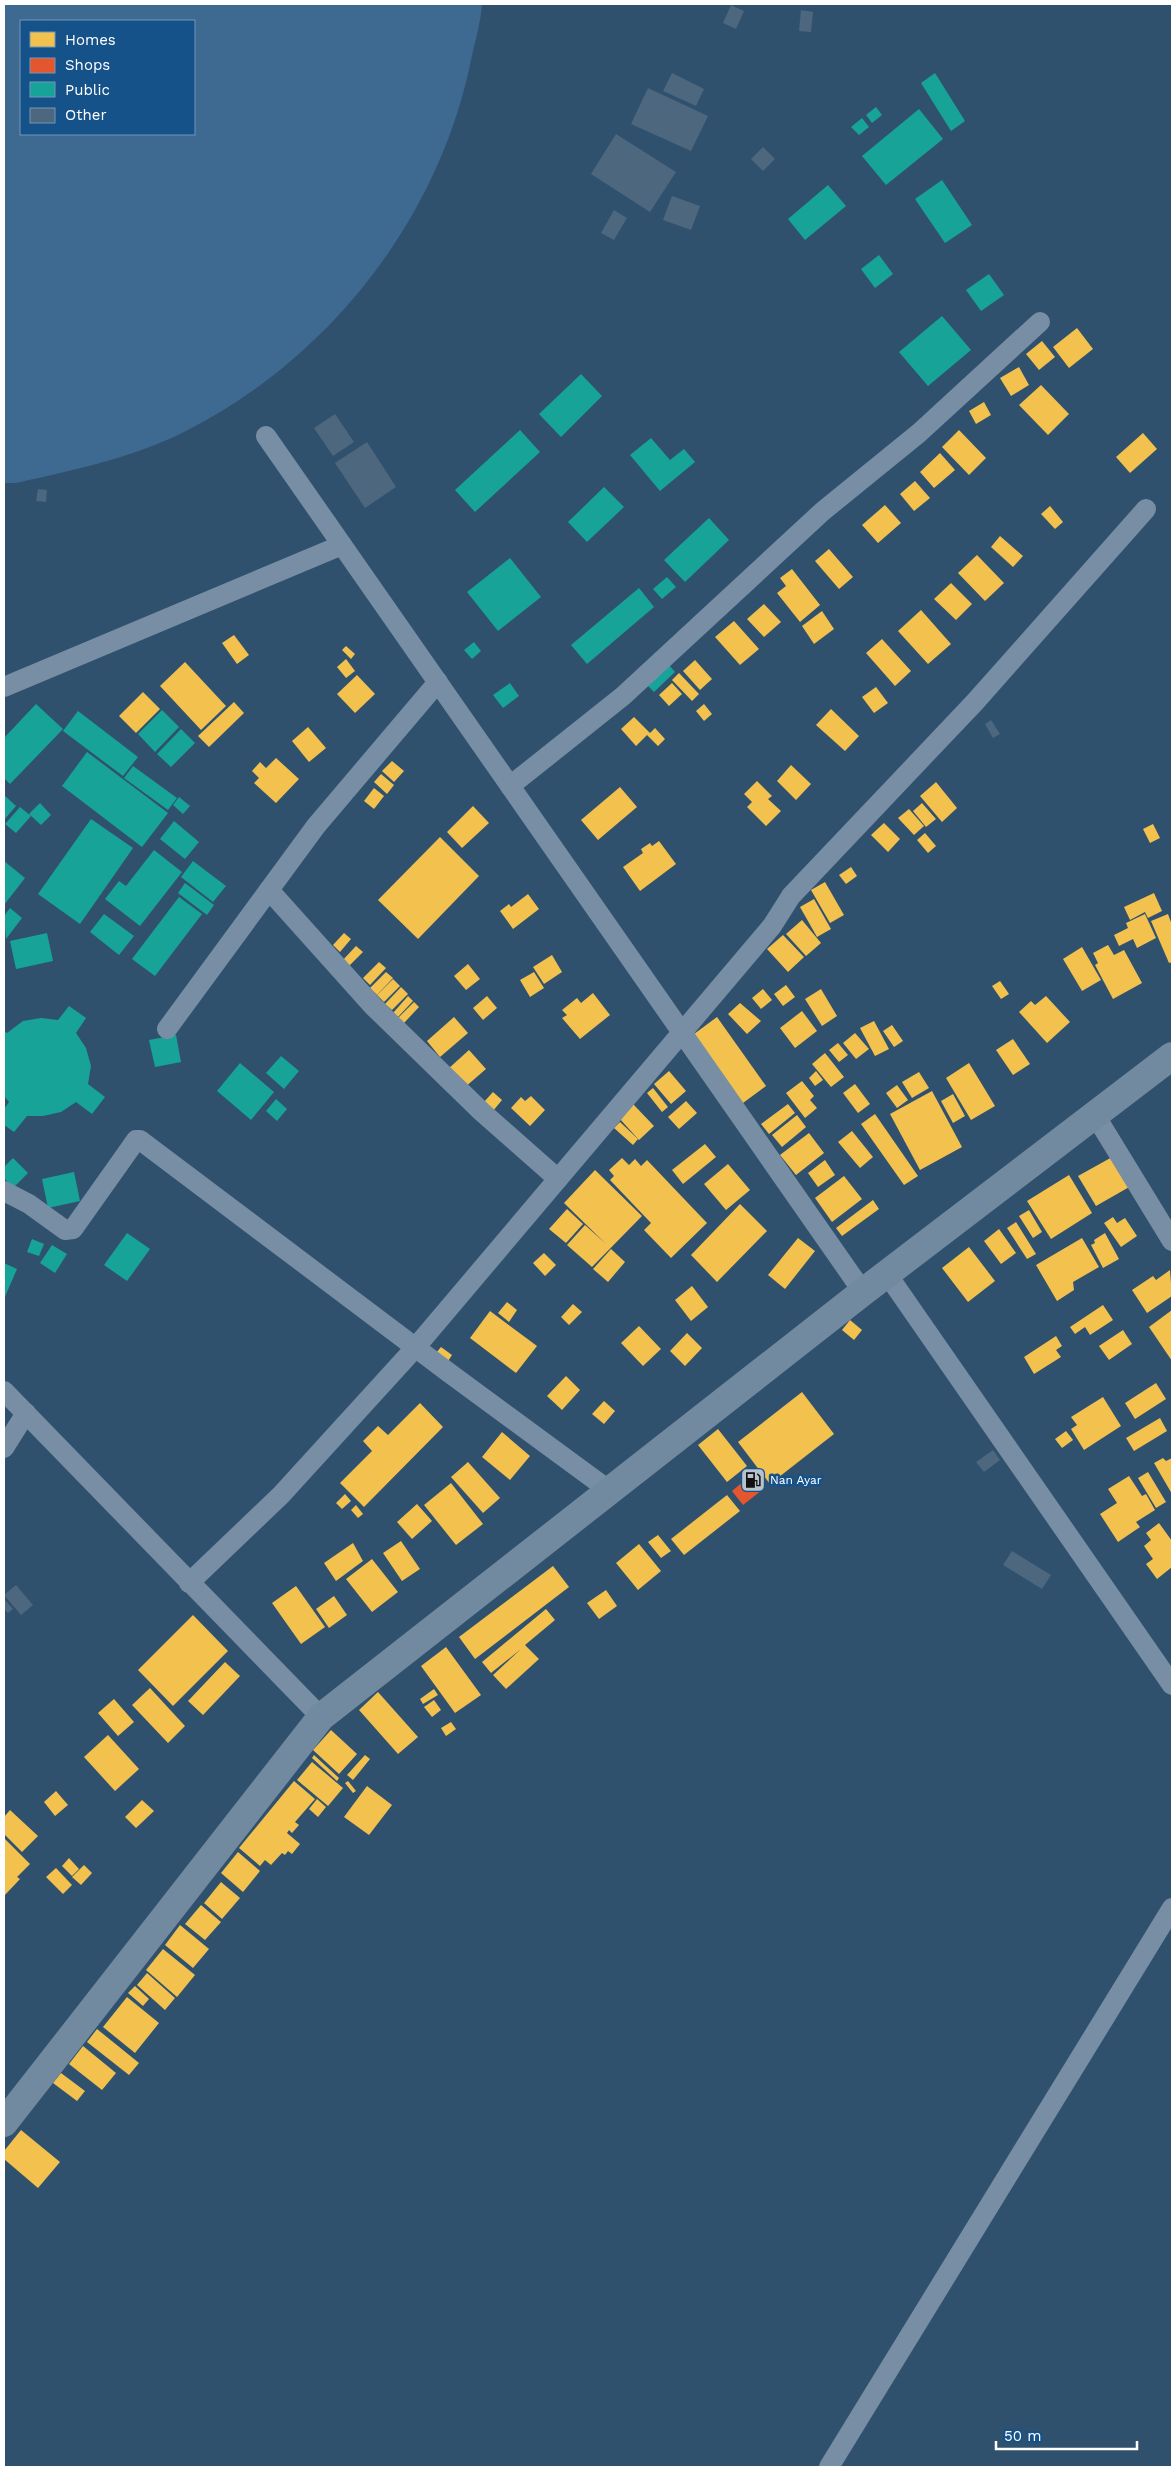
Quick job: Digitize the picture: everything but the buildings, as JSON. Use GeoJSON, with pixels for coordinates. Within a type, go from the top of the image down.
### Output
{"type":"FeatureCollection","features":[{"type":"Feature","properties":{"kind":"main road"},"geometry":{"type":"LineString","coordinates":[[4,2123],[321,1717],[886,1274],[1172,1056]]}},
{"type":"Feature","properties":{"kind":"street"},"geometry":{"type":"LineString","coordinates":[[510,786],[623,696],[824,511],[919,433],[1040,322]]}},
{"type":"Feature","properties":{"kind":"street"},"geometry":{"type":"LineString","coordinates":[[266,436],[863,1292]]}},
{"type":"Feature","properties":{"kind":"street"},"geometry":{"type":"LineString","coordinates":[[189,1583],[281,1495],[416,1348],[772,926],[790,896],[975,702],[1146,509]]}},
{"type":"Feature","properties":{"kind":"street"},"geometry":{"type":"LineString","coordinates":[[4,687],[342,545]]}},
{"type":"Feature","properties":{"kind":"street"},"geometry":{"type":"LineString","coordinates":[[167,1029],[316,826],[438,682]]}},
{"type":"Feature","properties":{"kind":"street"},"geometry":{"type":"LineString","coordinates":[[269,890],[374,1006],[482,1112],[558,1179]]}},
{"type":"Feature","properties":{"kind":"street"},"geometry":{"type":"LineString","coordinates":[[1095,1115],[1172,1241]]}},
{"type":"Feature","properties":{"kind":"street"},"geometry":{"type":"LineString","coordinates":[[4,1191],[29,1204],[65,1230],[73,1229],[136,1140],[140,1140],[416,1348],[610,1491]]}},
{"type":"Feature","properties":{"kind":"street"},"geometry":{"type":"LineString","coordinates":[[886,1274],[1172,1685]]}},
{"type":"Feature","properties":{"kind":"street"},"geometry":{"type":"LineString","coordinates":[[4,1391],[321,1717]]}},
{"type":"Feature","properties":{"kind":"street"},"geometry":{"type":"LineString","coordinates":[[4,1448],[26,1414]]}},
{"type":"Feature","properties":{"kind":"street"},"geometry":{"type":"LineString","coordinates":[[829,2467],[1172,1908]]}},
{"type":"Feature","properties":{"kind":"water"},"geometry":{"type":"Polygon","coordinates":[[[4,4],[482,4],[478,32],[455,118],[433,174],[405,228],[370,277],[331,323],[287,364],[238,401],[186,431],[124,456],[16,483],[4,483],[4,4]]]}},
{"type":"Feature","properties":{"kind":"place","name":"Nan Ayar"},"geometry":{"type":"Point","coordinates":[753,1480]}}]}
